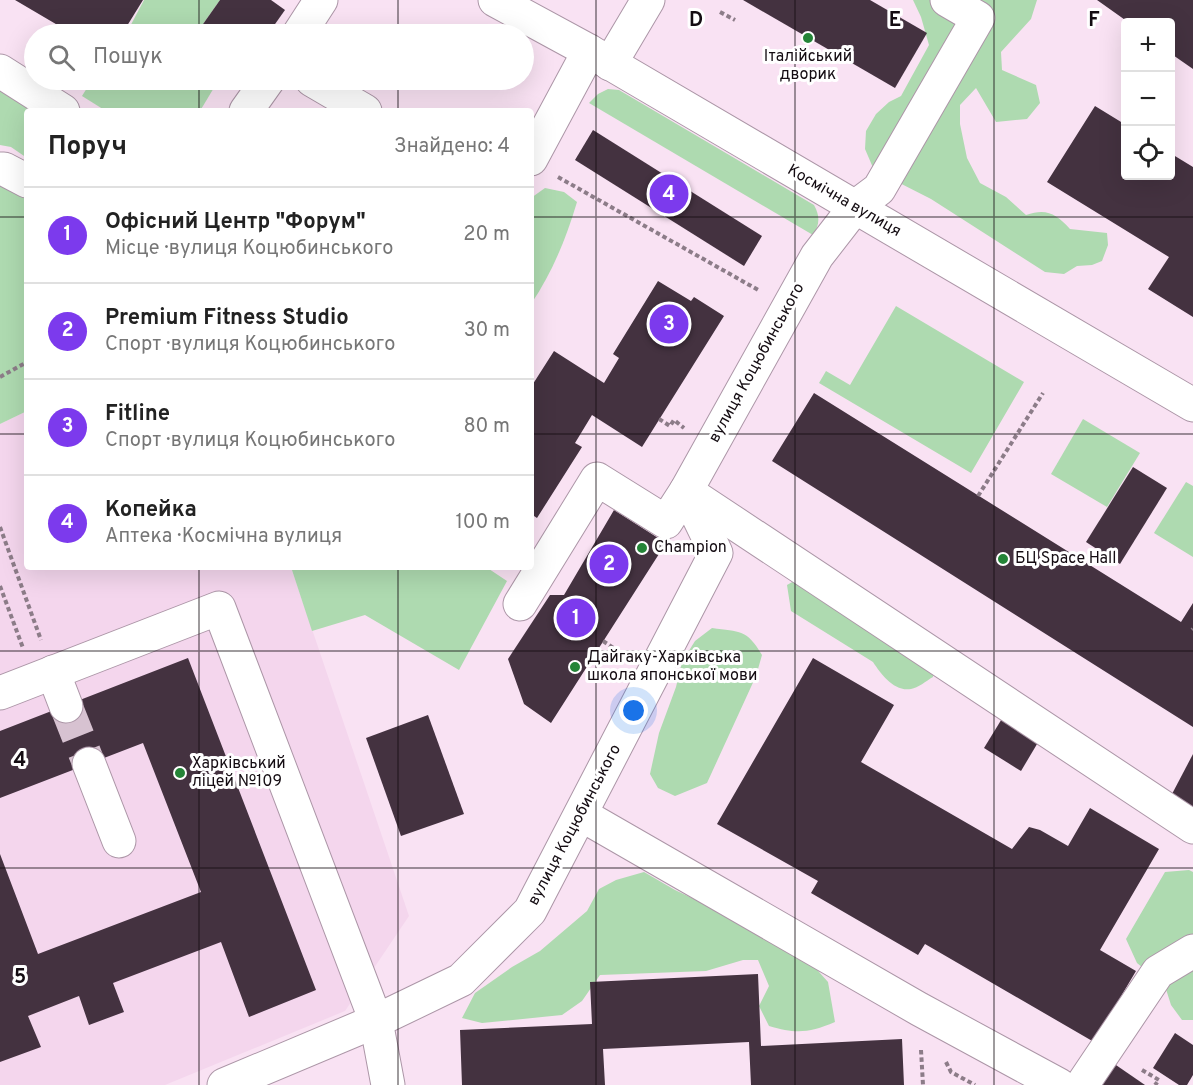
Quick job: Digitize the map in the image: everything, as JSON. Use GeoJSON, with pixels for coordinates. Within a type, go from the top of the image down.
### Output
{"type":"FeatureCollection","features":[{"type":"Feature","properties":{"kind":"street"},"geometry":{"type":"LineString","coordinates":[[305,24],[321,0]]}},
{"type":"Feature","properties":{"kind":"street","name":"Космічна вулиця"},"geometry":{"type":"LineString","coordinates":[[495,0],[599,57],[1193,405]]}},
{"type":"Feature","properties":{"kind":"street"},"geometry":{"type":"LineString","coordinates":[[540,165],[599,57],[648,0]]}},
{"type":"Feature","properties":{"kind":"street","name":"вулиця Коцюбинського"},"geometry":{"type":"LineString","coordinates":[[224,1085],[285,1071],[376,1021],[461,980],[530,911],[582,815],[716,553],[686,491],[817,256],[855,207],[879,189],[978,18],[947,0]]}},
{"type":"Feature","properties":{"kind":"street"},"geometry":{"type":"LineString","coordinates":[[0,71],[24,86]]}},
{"type":"Feature","properties":{"kind":"street"},"geometry":{"type":"LineString","coordinates":[[30,90],[58,108]]}},
{"type":"Feature","properties":{"kind":"street"},"geometry":{"type":"LineString","coordinates":[[248,108],[261,90]]}},
{"type":"Feature","properties":{"kind":"street"},"geometry":{"type":"LineString","coordinates":[[329,90],[360,108]]}},
{"type":"Feature","properties":{"kind":"street"},"geometry":{"type":"LineString","coordinates":[[0,169],[24,179]]}},
{"type":"Feature","properties":{"kind":"street"},"geometry":{"type":"LineString","coordinates":[[520,603],[597,479],[666,522],[686,491],[1193,827]]}},
{"type":"Feature","properties":{"kind":"street"},"geometry":{"type":"LineString","coordinates":[[0,693],[219,608],[376,1021],[388,1085]]}},
{"type":"Feature","properties":{"kind":"street"},"geometry":{"type":"LineString","coordinates":[[44,676],[66,706]]}},
{"type":"Feature","properties":{"kind":"street"},"geometry":{"type":"LineString","coordinates":[[89,764],[119,841]]}},
{"type":"Feature","properties":{"kind":"street"},"geometry":{"type":"LineString","coordinates":[[582,815],[920,1009],[1059,1085]]}},
{"type":"Feature","properties":{"kind":"street"},"geometry":{"type":"LineString","coordinates":[[1082,1085],[1158,972],[1193,951]]}},
{"type":"Feature","properties":{"kind":"path"},"geometry":{"type":"LineString","coordinates":[[720,12],[735,20]]}},
{"type":"Feature","properties":{"kind":"path"},"geometry":{"type":"LineString","coordinates":[[540,165],[766,295]]}},
{"type":"Feature","properties":{"kind":"path"},"geometry":{"type":"LineString","coordinates":[[0,377],[24,364]]}},
{"type":"Feature","properties":{"kind":"path"},"geometry":{"type":"LineString","coordinates":[[978,496],[1043,393]]}},
{"type":"Feature","properties":{"kind":"path"},"geometry":{"type":"LineString","coordinates":[[659,419],[670,426]]}},
{"type":"Feature","properties":{"kind":"path"},"geometry":{"type":"LineString","coordinates":[[0,527],[44,676]]}},
{"type":"Feature","properties":{"kind":"path"},"geometry":{"type":"LineString","coordinates":[[0,586],[44,676]]}},
{"type":"Feature","properties":{"kind":"path"},"geometry":{"type":"LineString","coordinates":[[603,642],[621,654]]}},
{"type":"Feature","properties":{"kind":"path"},"geometry":{"type":"LineString","coordinates":[[1142,1070],[1159,1080],[1155,1085]]}},
{"type":"Feature","properties":{"kind":"shaded area","name":"Харківський ліцей №109"},"geometry":{"type":"Polygon","coordinates":[[[24,412],[24,570],[292,570],[409,916],[345,1011],[165,1085],[0,1085],[0,424],[24,412]]]}},
{"type":"Feature","properties":{"kind":"green space"},"geometry":{"type":"Polygon","coordinates":[[[144,0],[220,0],[203,24],[131,24],[144,0]]]}},
{"type":"Feature","properties":{"kind":"green space"},"geometry":{"type":"Polygon","coordinates":[[[913,0],[1037,0],[1031,19],[1001,52],[1002,70],[1036,85],[1040,103],[1027,119],[996,122],[976,88],[960,105],[960,124],[967,158],[980,183],[1006,197],[1026,215],[1045,212],[1060,219],[1070,229],[1107,233],[1108,245],[1102,261],[1092,265],[1077,266],[1064,274],[1045,272],[931,199],[874,170],[865,149],[866,131],[876,114],[889,102],[901,96],[929,45],[921,17],[913,0]]]}},
{"type":"Feature","properties":{"kind":"green space"},"geometry":{"type":"Polygon","coordinates":[[[0,78],[48,108],[24,108],[24,156],[11,147],[0,145],[0,78]]]}},
{"type":"Feature","properties":{"kind":"green space"},"geometry":{"type":"Polygon","coordinates":[[[608,89],[619,90],[814,205],[818,220],[813,235],[589,103],[598,94],[608,89]]]}},
{"type":"Feature","properties":{"kind":"green space"},"geometry":{"type":"Polygon","coordinates":[[[86,90],[213,90],[202,108],[101,108],[82,96],[86,90]]]}},
{"type":"Feature","properties":{"kind":"green space"},"geometry":{"type":"Polygon","coordinates":[[[0,181],[24,194],[24,412],[0,424],[0,181]]]}},
{"type":"Feature","properties":{"kind":"green space"},"geometry":{"type":"Polygon","coordinates":[[[545,188],[564,192],[577,202],[558,255],[534,299],[534,196],[545,188]]]}},
{"type":"Feature","properties":{"kind":"green space"},"geometry":{"type":"Polygon","coordinates":[[[896,306],[1024,382],[971,473],[819,383],[826,371],[850,385],[896,306]]]}},
{"type":"Feature","properties":{"kind":"green space"},"geometry":{"type":"Polygon","coordinates":[[[1083,419],[1140,453],[1107,507],[1051,474],[1083,419]]]}},
{"type":"Feature","properties":{"kind":"green space"},"geometry":{"type":"Polygon","coordinates":[[[1186,482],[1193,486],[1193,557],[1154,533],[1186,482]]]}},
{"type":"Feature","properties":{"kind":"green space"},"geometry":{"type":"Polygon","coordinates":[[[292,570],[490,570],[507,581],[459,670],[365,615],[312,631],[292,570]]]}},
{"type":"Feature","properties":{"kind":"green space"},"geometry":{"type":"Polygon","coordinates":[[[801,577],[933,666],[933,677],[914,688],[899,688],[884,677],[873,662],[791,611],[787,585],[801,577]]]}},
{"type":"Feature","properties":{"kind":"green space"},"geometry":{"type":"Polygon","coordinates":[[[712,628],[742,633],[752,640],[762,655],[756,676],[707,783],[675,796],[658,788],[650,774],[659,733],[676,687],[682,662],[695,641],[712,628]]]}},
{"type":"Feature","properties":{"kind":"green space"},"geometry":{"type":"Polygon","coordinates":[[[1189,870],[1193,872],[1193,1020],[1182,1020],[1171,1005],[1165,986],[1137,963],[1126,939],[1165,872],[1189,870]]]}},
{"type":"Feature","properties":{"kind":"green space"},"geometry":{"type":"Polygon","coordinates":[[[644,872],[675,890],[764,932],[811,963],[828,982],[835,1022],[802,1031],[769,1026],[759,1006],[769,986],[758,960],[743,960],[706,971],[600,975],[582,1001],[562,1015],[482,1023],[462,1018],[475,993],[540,951],[587,911],[599,889],[616,880],[644,872]]]}},
{"type":"Feature","properties":{"kind":"building"},"geometry":{"type":"Polygon","coordinates":[[[15,0],[143,0],[128,24],[56,24],[15,0]]]}},
{"type":"Feature","properties":{"kind":"building"},"geometry":{"type":"Polygon","coordinates":[[[220,0],[271,0],[285,10],[275,24],[203,24],[220,0]]]}},
{"type":"Feature","properties":{"kind":"building"},"geometry":{"type":"Polygon","coordinates":[[[743,0],[870,0],[927,33],[895,88],[743,0]]]}},
{"type":"Feature","properties":{"kind":"building"},"geometry":{"type":"Polygon","coordinates":[[[1097,0],[1193,0],[1193,69],[1175,56],[1175,18],[1122,18],[1097,0]]]}},
{"type":"Feature","properties":{"kind":"building"},"geometry":{"type":"Polygon","coordinates":[[[1095,106],[1121,122],[1121,180],[1175,180],[1175,156],[1193,167],[1193,317],[1148,289],[1169,257],[1047,182],[1095,106]]]}},
{"type":"Feature","properties":{"kind":"building"},"geometry":{"type":"Polygon","coordinates":[[[593,130],[762,236],[744,266],[575,160],[593,130]]]}},
{"type":"Feature","properties":{"kind":"building"},"geometry":{"type":"Polygon","coordinates":[[[658,281],[691,301],[694,297],[724,316],[642,447],[592,415],[575,443],[582,447],[537,518],[534,516],[534,382],[554,351],[604,383],[619,358],[613,354],[658,281]]]}},
{"type":"Feature","properties":{"kind":"building","name":"БЦ Space Hall"},"geometry":{"type":"Polygon","coordinates":[[[814,393],[1181,622],[1193,603],[1193,727],[772,461],[814,393]]]}},
{"type":"Feature","properties":{"kind":"building"},"geometry":{"type":"Polygon","coordinates":[[[1133,467],[1167,488],[1120,564],[1086,542],[1133,467]]]}},
{"type":"Feature","properties":{"kind":"building"},"geometry":{"type":"Polygon","coordinates":[[[614,510],[666,543],[551,723],[524,704],[508,659],[550,595],[564,595],[614,510]]]}},
{"type":"Feature","properties":{"kind":"building"},"geometry":{"type":"Polygon","coordinates":[[[188,658],[316,990],[249,1017],[221,942],[113,983],[124,1012],[89,1025],[79,996],[28,1016],[41,1047],[0,1062],[0,854],[38,954],[201,892],[143,743],[0,798],[0,731],[188,658]]]}},
{"type":"Feature","properties":{"kind":"building"},"geometry":{"type":"Polygon","coordinates":[[[813,658],[894,705],[861,762],[1012,849],[1029,827],[1040,830],[1068,846],[1090,808],[1159,849],[1100,950],[1136,971],[1094,1042],[925,944],[918,955],[811,893],[818,881],[717,824],[813,658]]]}},
{"type":"Feature","properties":{"kind":"building"},"geometry":{"type":"Polygon","coordinates":[[[428,715],[464,814],[401,836],[366,738],[428,715]]]}},
{"type":"Feature","properties":{"kind":"building"},"geometry":{"type":"Polygon","coordinates":[[[1003,717],[1040,739],[1021,771],[984,748],[1003,717]]]}},
{"type":"Feature","properties":{"kind":"building"},"geometry":{"type":"Polygon","coordinates":[[[1193,754],[1193,807],[1172,794],[1193,754]]]}},
{"type":"Feature","properties":{"kind":"building"},"geometry":{"type":"Polygon","coordinates":[[[758,974],[761,1046],[902,1039],[904,1085],[751,1085],[749,1042],[603,1049],[605,1085],[462,1085],[460,1030],[592,1024],[590,982],[758,974]]]}},
{"type":"Feature","properties":{"kind":"building"},"geometry":{"type":"Polygon","coordinates":[[[1175,1033],[1193,1045],[1193,1075],[1187,1085],[1179,1085],[1153,1068],[1175,1033]]]}},
{"type":"Feature","properties":{"kind":"building"},"geometry":{"type":"Polygon","coordinates":[[[1113,1063],[1145,1085],[1098,1085],[1113,1063]]]}},
{"type":"Feature","properties":{"kind":"tunnel"},"geometry":{"type":"LineString","coordinates":[[66,706],[89,764]]}},
{"type":"Feature","properties":{"kind":"place","name":"Італійський дворик"},"geometry":{"type":"Point","coordinates":[808,38]}},
{"type":"Feature","properties":{"kind":"place","name":"Копейка"},"geometry":{"type":"Point","coordinates":[669,194]}},
{"type":"Feature","properties":{"kind":"place","name":"Fitline"},"geometry":{"type":"Point","coordinates":[669,324]}},
{"type":"Feature","properties":{"kind":"place","name":"Champion"},"geometry":{"type":"Point","coordinates":[642,548]}},
{"type":"Feature","properties":{"kind":"place","name":"БЦ Space Hall"},"geometry":{"type":"Point","coordinates":[1003,559]}},
{"type":"Feature","properties":{"kind":"place","name":"Premium Fitness Studio"},"geometry":{"type":"Point","coordinates":[609,564]}},
{"type":"Feature","properties":{"kind":"place","name":"Офісний Центр \"Форум\""},"geometry":{"type":"Point","coordinates":[576,618]}},
{"type":"Feature","properties":{"kind":"place","name":"Дайгаку-Харківська школа японської мови"},"geometry":{"type":"Point","coordinates":[575,667]}},
{"type":"Feature","properties":{"kind":"place","name":"Харківський ліцей №109"},"geometry":{"type":"Point","coordinates":[180,773]}}]}
